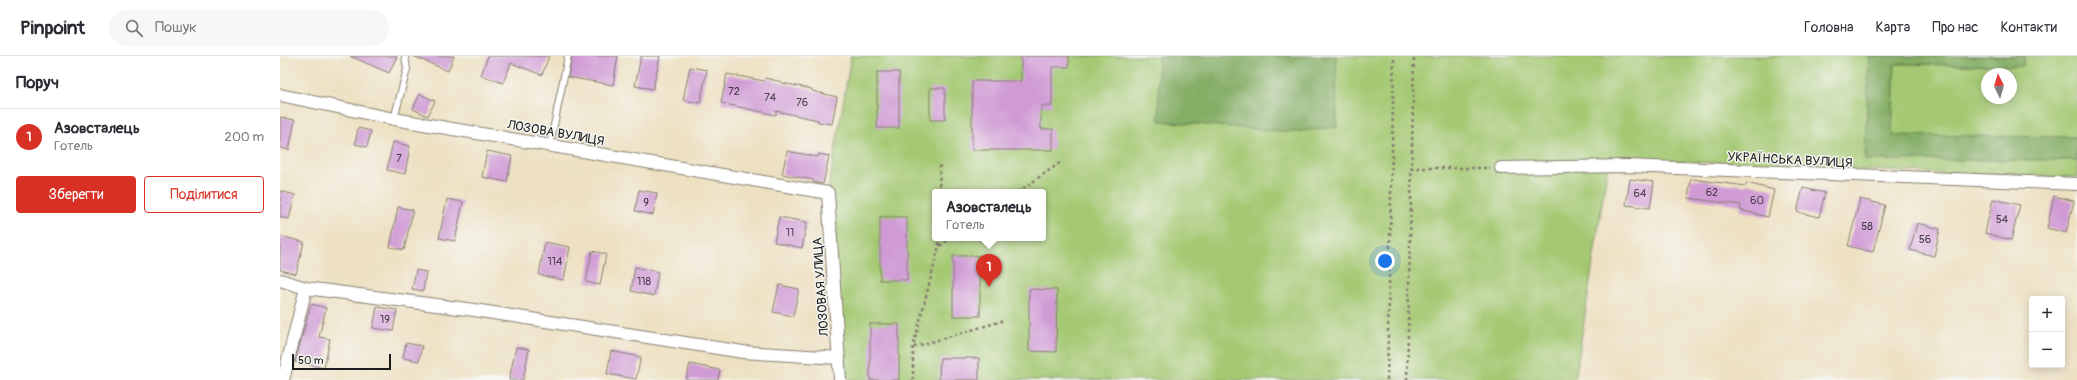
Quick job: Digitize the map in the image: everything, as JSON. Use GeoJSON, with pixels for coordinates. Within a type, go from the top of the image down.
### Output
{"type":"FeatureCollection","features":[{"type":"Feature","properties":{"kind":"street","name":"ЛОЗОВА ВУЛИЦЯ"},"geometry":{"type":"LineString","coordinates":[[280,95],[394,119],[828,193]]}},
{"type":"Feature","properties":{"kind":"street","name":"УКРАЇНСЬКА ВУЛИЦЯ"},"geometry":{"type":"LineString","coordinates":[[1501,168],[1626,166],[2077,184]]}},
{"type":"Feature","properties":{"kind":"street","name":"ЛОЗОВАЯ УЛИЦА"},"geometry":{"type":"LineString","coordinates":[[828,193],[840,380]]}},
{"type":"Feature","properties":{"kind":"street"},"geometry":{"type":"LineString","coordinates":[[280,280],[306,288],[474,310],[743,352],[839,358]]}},
{"type":"Feature","properties":{"kind":"street"},"geometry":{"type":"LineString","coordinates":[[282,380],[306,288]]}},
{"type":"Feature","properties":{"kind":"lane"},"geometry":{"type":"LineString","coordinates":[[394,119],[407,69],[405,56]]}},
{"type":"Feature","properties":{"kind":"lane"},"geometry":{"type":"LineString","coordinates":[[550,145],[568,56]]}},
{"type":"Feature","properties":{"kind":"path"},"geometry":{"type":"LineString","coordinates":[[1387,380],[1394,56]]}},
{"type":"Feature","properties":{"kind":"path"},"geometry":{"type":"LineString","coordinates":[[1407,380],[1414,56]]}},
{"type":"Feature","properties":{"kind":"path"},"geometry":{"type":"LineString","coordinates":[[940,162],[940,189]]}},
{"type":"Feature","properties":{"kind":"path"},"geometry":{"type":"LineString","coordinates":[[1022,189],[1061,162]]}},
{"type":"Feature","properties":{"kind":"path"},"geometry":{"type":"LineString","coordinates":[[1411,168],[1501,168]]}},
{"type":"Feature","properties":{"kind":"path"},"geometry":{"type":"LineString","coordinates":[[913,380],[913,347],[939,241]]}},
{"type":"Feature","properties":{"kind":"path"},"geometry":{"type":"LineString","coordinates":[[939,246],[946,241]]}},
{"type":"Feature","properties":{"kind":"path"},"geometry":{"type":"LineString","coordinates":[[913,347],[1002,321]]}},
{"type":"Feature","properties":{"kind":"green space"},"geometry":{"type":"Polygon","coordinates":[[[851,56],[2077,56],[2077,177],[1933,173],[1609,158],[1575,380],[840,380],[828,193],[851,56]]]}},
{"type":"Feature","properties":{"kind":"green space"},"geometry":{"type":"Polygon","coordinates":[[[1158,56],[1336,56],[1337,127],[1293,132],[1159,121],[1158,56]]]}},
{"type":"Feature","properties":{"kind":"green space"},"geometry":{"type":"Polygon","coordinates":[[[1869,56],[2024,56],[2023,66],[1895,64],[1892,135],[2077,137],[2077,160],[1865,160],[1869,56]]]}},
{"type":"Feature","properties":{"kind":"building"},"geometry":{"type":"Polygon","coordinates":[[[350,56],[397,56],[389,73],[350,56]]]}},
{"type":"Feature","properties":{"kind":"building"},"geometry":{"type":"Polygon","coordinates":[[[413,56],[454,56],[448,71],[413,56]]]}},
{"type":"Feature","properties":{"kind":"building"},"geometry":{"type":"Polygon","coordinates":[[[488,56],[549,56],[542,75],[511,63],[503,83],[481,75],[488,56]]]}},
{"type":"Feature","properties":{"kind":"building"},"geometry":{"type":"Polygon","coordinates":[[[572,56],[618,56],[613,85],[568,77],[572,56]]]}},
{"type":"Feature","properties":{"kind":"building"},"geometry":{"type":"Polygon","coordinates":[[[641,56],[660,56],[653,89],[635,86],[641,56]]]}},
{"type":"Feature","properties":{"kind":"building"},"geometry":{"type":"Polygon","coordinates":[[[1021,56],[1069,56],[1069,67],[1052,67],[1052,106],[1041,106],[1041,129],[1053,129],[1053,150],[972,150],[972,81],[1021,81],[1021,56]]]}},
{"type":"Feature","properties":{"kind":"building"},"geometry":{"type":"Polygon","coordinates":[[[690,67],[707,70],[700,103],[683,100],[690,67]]]}},
{"type":"Feature","properties":{"kind":"building"},"geometry":{"type":"Polygon","coordinates":[[[877,72],[899,72],[899,128],[877,128],[877,72]]]}},
{"type":"Feature","properties":{"kind":"building"},"geometry":{"type":"Polygon","coordinates":[[[727,74],[764,81],[765,78],[812,89],[812,91],[837,97],[832,124],[818,122],[818,120],[776,111],[776,115],[721,103],[727,74]]]}},
{"type":"Feature","properties":{"kind":"building"},"geometry":{"type":"Polygon","coordinates":[[[930,88],[945,88],[945,120],[930,120],[930,88]]]}},
{"type":"Feature","properties":{"kind":"building"},"geometry":{"type":"Polygon","coordinates":[[[420,94],[435,101],[428,116],[413,109],[420,94]]]}},
{"type":"Feature","properties":{"kind":"building"},"geometry":{"type":"Polygon","coordinates":[[[280,117],[295,120],[289,150],[280,148],[280,117]]]}},
{"type":"Feature","properties":{"kind":"building"},"geometry":{"type":"Polygon","coordinates":[[[358,128],[371,131],[367,147],[355,144],[358,128]]]}},
{"type":"Feature","properties":{"kind":"building"},"geometry":{"type":"Polygon","coordinates":[[[393,142],[410,146],[405,174],[387,170],[393,142]]]}},
{"type":"Feature","properties":{"kind":"building"},"geometry":{"type":"Polygon","coordinates":[[[487,151],[512,156],[507,182],[482,177],[487,151]]]}},
{"type":"Feature","properties":{"kind":"building"},"geometry":{"type":"Polygon","coordinates":[[[787,151],[818,157],[819,154],[829,156],[823,184],[813,182],[813,180],[782,174],[787,151]]]}},
{"type":"Feature","properties":{"kind":"building"},"geometry":{"type":"Polygon","coordinates":[[[1630,179],[1654,182],[1650,208],[1626,205],[1630,179]]]}},
{"type":"Feature","properties":{"kind":"building"},"geometry":{"type":"Polygon","coordinates":[[[1691,179],[1746,186],[1747,183],[1774,190],[1768,217],[1740,210],[1741,205],[1688,198],[1691,179]]]}},
{"type":"Feature","properties":{"kind":"building"},"geometry":{"type":"Polygon","coordinates":[[[1803,188],[1825,193],[1819,217],[1797,212],[1803,188]]]}},
{"type":"Feature","properties":{"kind":"building"},"geometry":{"type":"Polygon","coordinates":[[[639,190],[657,193],[653,215],[635,211],[639,190]]]}},
{"type":"Feature","properties":{"kind":"building"},"geometry":{"type":"Polygon","coordinates":[[[280,191],[295,195],[289,219],[280,217],[280,191]]]}},
{"type":"Feature","properties":{"kind":"building"},"geometry":{"type":"Polygon","coordinates":[[[2054,196],[2074,201],[2066,233],[2047,228],[2054,196]]]}},
{"type":"Feature","properties":{"kind":"building"},"geometry":{"type":"Polygon","coordinates":[[[447,199],[463,202],[455,241],[439,238],[447,199]]]}},
{"type":"Feature","properties":{"kind":"building"},"geometry":{"type":"Polygon","coordinates":[[[1860,199],[1885,205],[1873,252],[1848,246],[1860,199]]]}},
{"type":"Feature","properties":{"kind":"building"},"geometry":{"type":"Polygon","coordinates":[[[1993,199],[2020,205],[2011,240],[1985,233],[1993,199]]]}},
{"type":"Feature","properties":{"kind":"building"},"geometry":{"type":"Polygon","coordinates":[[[398,207],[413,210],[404,250],[390,247],[398,207]]]}},
{"type":"Feature","properties":{"kind":"building"},"geometry":{"type":"Polygon","coordinates":[[[779,217],[807,222],[802,248],[774,242],[779,217]]]}},
{"type":"Feature","properties":{"kind":"building"},"geometry":{"type":"Polygon","coordinates":[[[880,217],[907,217],[907,280],[880,280],[880,217]]]}},
{"type":"Feature","properties":{"kind":"building"},"geometry":{"type":"Polygon","coordinates":[[[1917,223],[1940,229],[1934,256],[1910,250],[1917,223]]]}},
{"type":"Feature","properties":{"kind":"building"},"geometry":{"type":"Polygon","coordinates":[[[280,236],[304,242],[296,274],[280,270],[280,236]]]}},
{"type":"Feature","properties":{"kind":"building"},"geometry":{"type":"Polygon","coordinates":[[[545,242],[570,247],[564,280],[539,275],[545,242]]]}},
{"type":"Feature","properties":{"kind":"building"},"geometry":{"type":"Polygon","coordinates":[[[592,251],[606,254],[600,285],[586,282],[592,251]]]}},
{"type":"Feature","properties":{"kind":"building"},"geometry":{"type":"Polygon","coordinates":[[[953,256],[980,256],[980,316],[953,316],[953,256]]]}},
{"type":"Feature","properties":{"kind":"building"},"geometry":{"type":"Polygon","coordinates":[[[635,267],[658,272],[654,296],[631,291],[635,267]]]}},
{"type":"Feature","properties":{"kind":"building"},"geometry":{"type":"Polygon","coordinates":[[[416,270],[426,272],[423,291],[412,289],[416,270]]]}},
{"type":"Feature","properties":{"kind":"building"},"geometry":{"type":"Polygon","coordinates":[[[779,285],[799,289],[793,316],[773,312],[779,285]]]}},
{"type":"Feature","properties":{"kind":"building"},"geometry":{"type":"Polygon","coordinates":[[[1029,289],[1057,290],[1056,352],[1029,351],[1029,289]]]}},
{"type":"Feature","properties":{"kind":"building"},"geometry":{"type":"Polygon","coordinates":[[[311,304],[326,308],[319,337],[330,339],[324,368],[295,362],[311,304]]]}},
{"type":"Feature","properties":{"kind":"building"},"geometry":{"type":"Polygon","coordinates":[[[377,307],[397,310],[393,331],[373,328],[377,307]]]}},
{"type":"Feature","properties":{"kind":"building"},"geometry":{"type":"Polygon","coordinates":[[[870,324],[899,324],[899,380],[870,380],[870,324]]]}},
{"type":"Feature","properties":{"kind":"building"},"geometry":{"type":"Polygon","coordinates":[[[406,343],[422,346],[419,361],[403,358],[406,343]]]}},
{"type":"Feature","properties":{"kind":"building"},"geometry":{"type":"Polygon","coordinates":[[[516,347],[529,349],[523,380],[509,380],[516,347]]]}},
{"type":"Feature","properties":{"kind":"building"},"geometry":{"type":"Polygon","coordinates":[[[611,351],[641,357],[636,379],[607,374],[611,351]]]}},
{"type":"Feature","properties":{"kind":"building"},"geometry":{"type":"Polygon","coordinates":[[[940,358],[979,358],[979,380],[939,380],[940,358]]]}},
{"type":"Feature","properties":{"kind":"building"},"geometry":{"type":"Polygon","coordinates":[[[690,364],[720,370],[718,380],[686,380],[690,364]]]}},
{"type":"Feature","properties":{"kind":"place","name":"Азовсталець"},"geometry":{"type":"Point","coordinates":[989,287]}}]}
